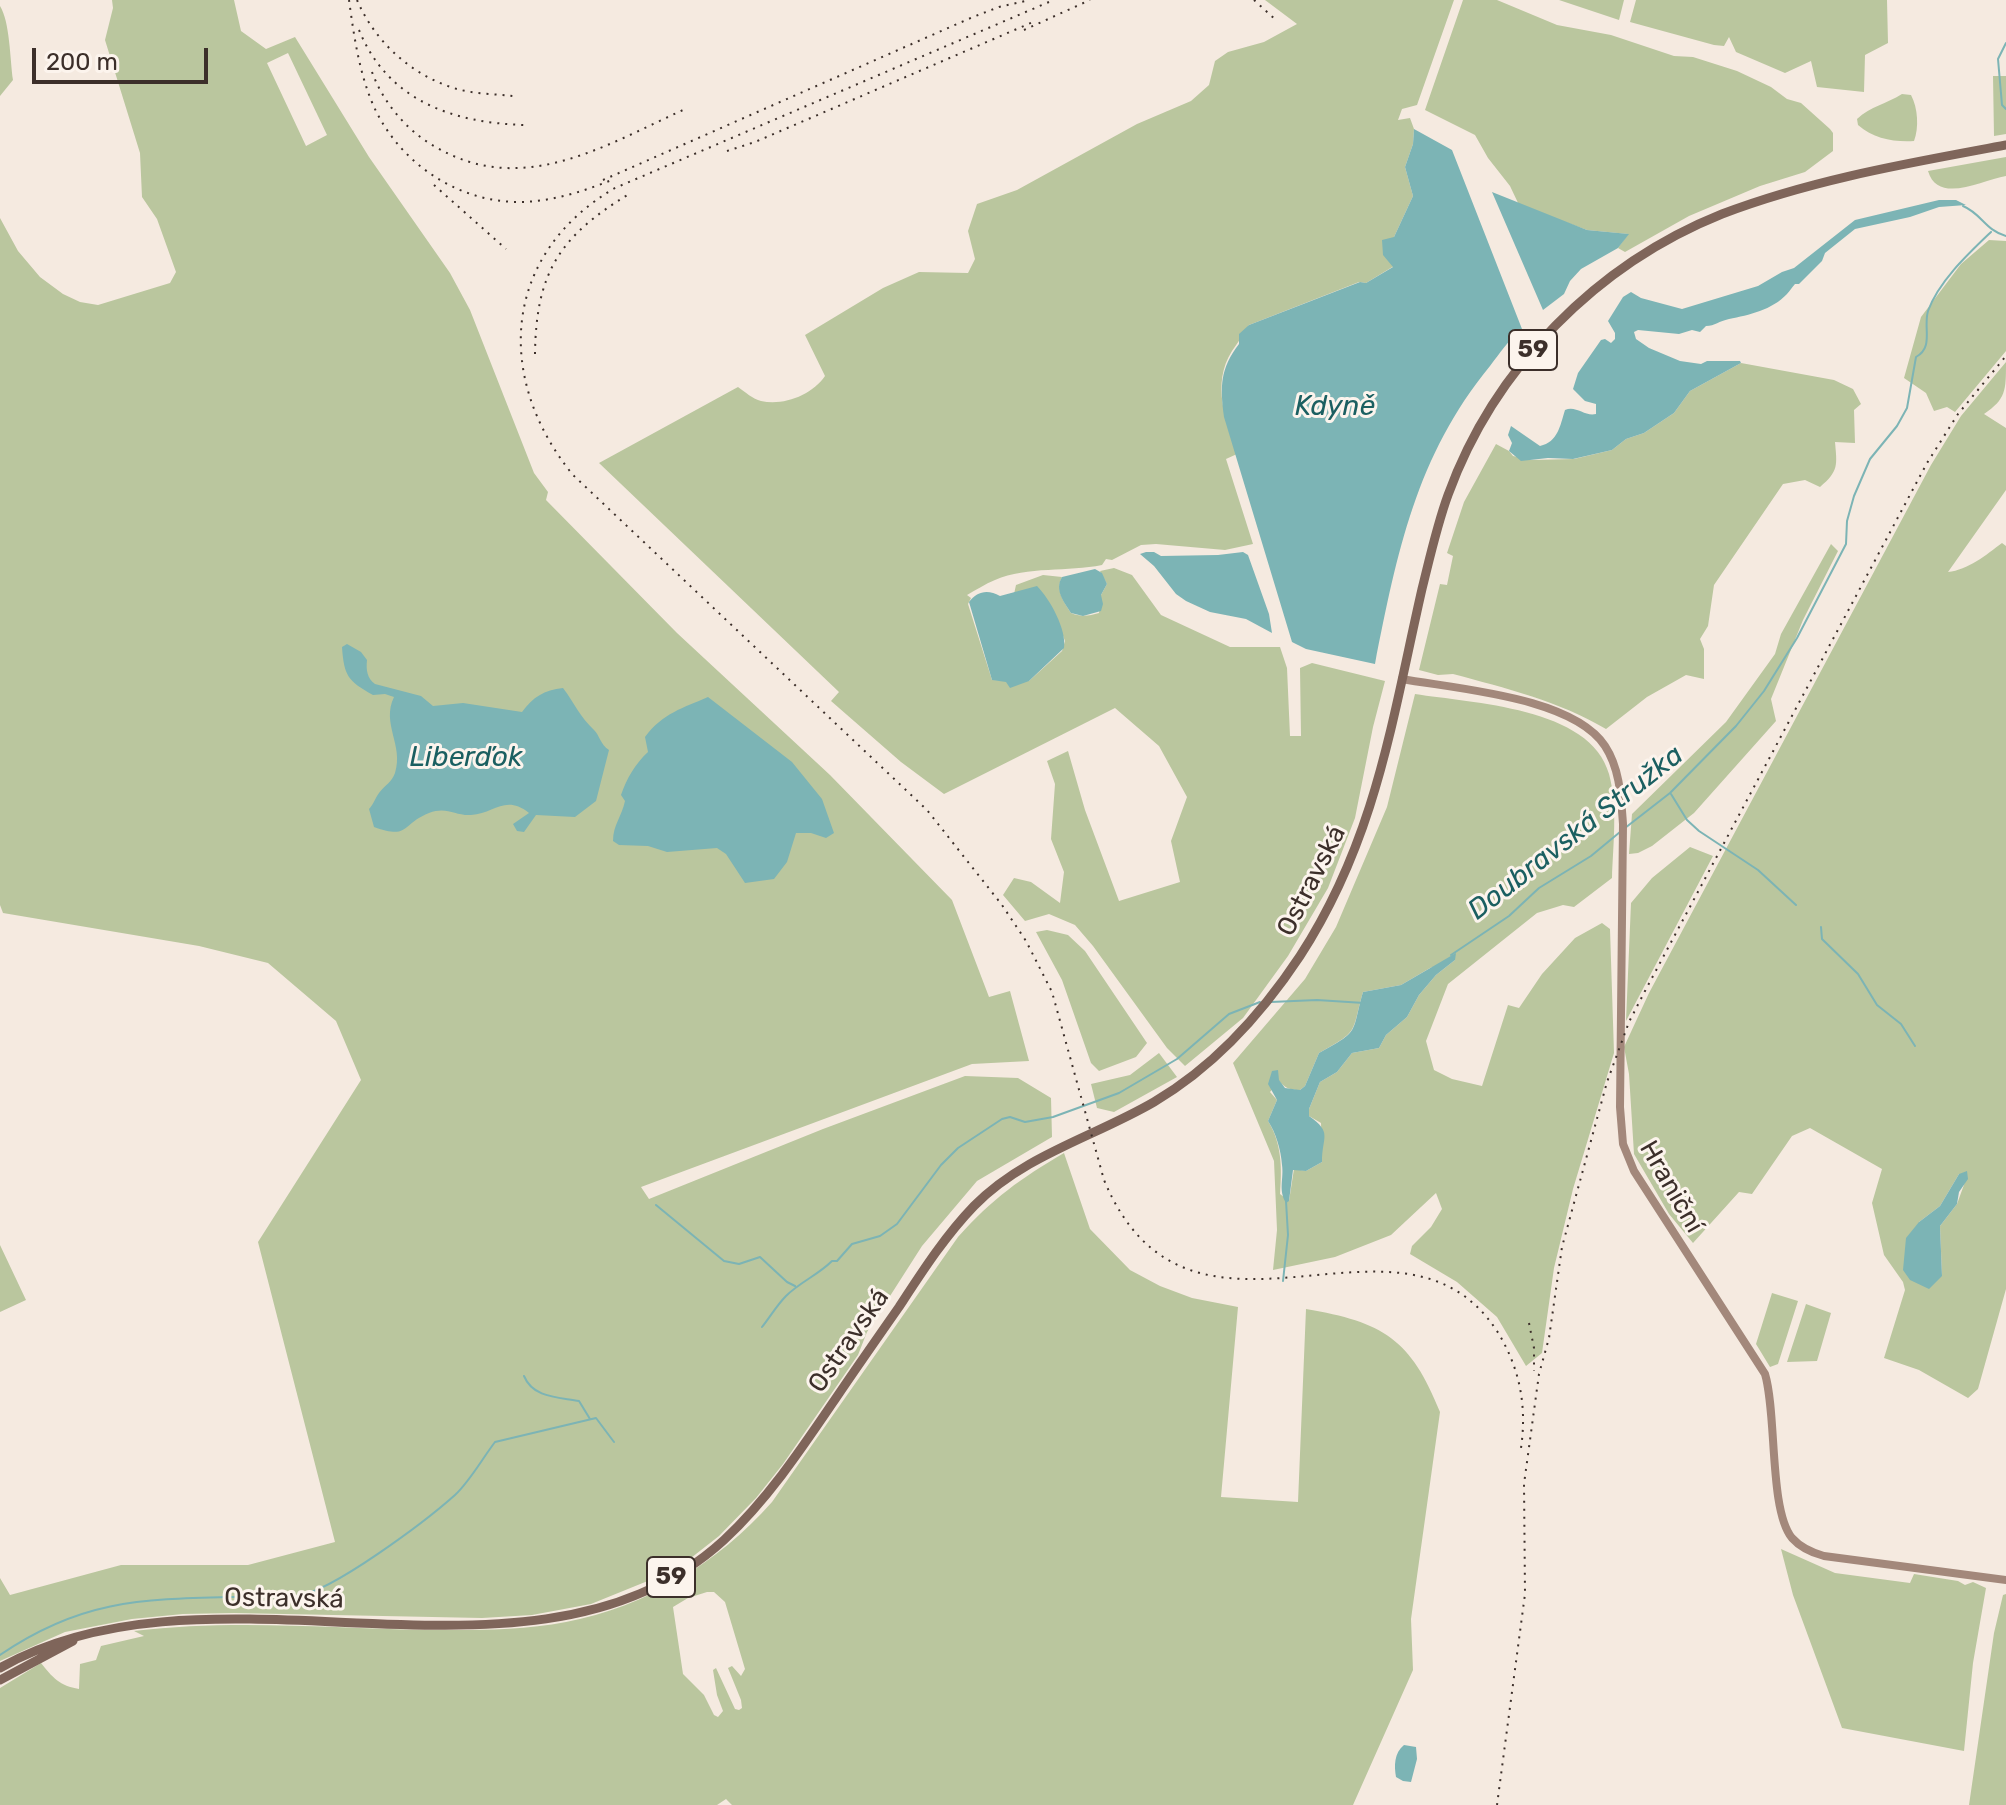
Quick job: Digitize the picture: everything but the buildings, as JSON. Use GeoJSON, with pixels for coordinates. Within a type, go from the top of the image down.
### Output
{"type":"FeatureCollection","features":[{"type":"Feature","properties":{"kind":"main road","name":"59"},"geometry":{"type":"LineString","coordinates":[[1402,679],[1447,496],[1493,404],[1541,341],[1574,308],[1623,269],[1681,233],[1723,214],[1771,197],[1871,170],[2006,145]]}},
{"type":"Feature","properties":{"kind":"main road","name":"Hraniční"},"geometry":{"type":"LineString","coordinates":[[1402,679],[1548,708],[1589,728],[1604,744],[1613,762],[1620,786],[1623,824],[1620,1045],[1623,1144],[1634,1171],[1765,1374],[1781,1512],[1792,1538],[1803,1547],[1824,1556],[2006,1580]]}},
{"type":"Feature","properties":{"kind":"main road","name":"Ostravská"},"geometry":{"type":"LineString","coordinates":[[0,1668],[49,1644],[133,1625],[183,1620],[482,1624],[564,1617],[612,1604],[685,1570],[723,1540],[767,1494],[924,1270],[978,1202],[1033,1162],[1149,1105],[1185,1081],[1237,1038],[1271,998],[1321,920],[1359,841],[1382,771],[1402,679]]}},
{"type":"Feature","properties":{"kind":"main road","name":"Ostravská"},"geometry":{"type":"LineString","coordinates":[[0,1680],[84,1636]]}},
{"type":"Feature","properties":{"kind":"green space"},"geometry":{"type":"Polygon","coordinates":[[[112,0],[234,0],[241,31],[266,49],[295,37],[369,157],[450,273],[470,310],[534,473],[548,492],[546,500],[677,633],[830,775],[952,900],[989,997],[1010,991],[1029,1061],[972,1064],[641,1187],[649,1199],[965,1076],[1018,1078],[1051,1098],[1052,1137],[977,1181],[922,1246],[867,1332],[858,1355],[756,1498],[719,1536],[682,1565],[591,1604],[532,1615],[482,1618],[183,1614],[132,1619],[65,1632],[0,1661],[0,1578],[10,1595],[121,1565],[248,1565],[335,1542],[258,1242],[361,1080],[336,1021],[268,963],[199,946],[3,913],[0,905],[0,218],[18,251],[40,277],[80,302],[98,305],[170,283],[176,272],[157,219],[142,197],[140,153],[105,40],[112,0]],[[288,53],[267,63],[306,146],[327,135],[288,53]]]}},
{"type":"Feature","properties":{"kind":"green space"},"geometry":{"type":"Polygon","coordinates":[[[1265,0],[1454,0],[1417,105],[1402,109],[1398,120],[1410,118],[1414,129],[1413,144],[1405,167],[1413,196],[1394,237],[1394,266],[1366,283],[1359,282],[1249,325],[1232,351],[1222,376],[1221,389],[1225,416],[1237,454],[1226,459],[1253,544],[1225,550],[1141,545],[1112,560],[1106,559],[1102,565],[1008,576],[967,595],[971,598],[968,604],[992,680],[1029,681],[1062,651],[1065,641],[1054,612],[1014,594],[1016,585],[1043,575],[1062,577],[1060,591],[1071,613],[1092,615],[1099,613],[1101,595],[1107,584],[1100,571],[1114,568],[1132,575],[1161,615],[1230,647],[1280,647],[1287,668],[1290,736],[1301,736],[1300,668],[1312,663],[1385,681],[1355,818],[1328,888],[1288,956],[1243,1018],[1185,1066],[1167,1048],[1075,925],[1049,914],[1025,921],[1003,895],[1014,878],[1031,882],[1060,903],[1064,872],[1051,839],[1055,784],[1047,761],[1068,751],[1085,810],[1119,901],[1180,882],[1171,841],[1187,797],[1159,746],[1115,708],[944,794],[901,762],[831,701],[839,692],[599,463],[738,387],[755,399],[770,402],[797,398],[813,389],[825,376],[805,335],[883,288],[919,272],[968,273],[975,259],[968,231],[977,204],[1017,190],[1137,124],[1191,101],[1209,85],[1215,61],[1228,52],[1264,42],[1297,24],[1265,0]]]}},
{"type":"Feature","properties":{"kind":"green space"},"geometry":{"type":"Polygon","coordinates":[[[1463,0],[1497,0],[1557,25],[1611,35],[1674,56],[1693,57],[1737,71],[1771,87],[1787,99],[1801,103],[1833,133],[1833,151],[1805,172],[1760,186],[1689,216],[1625,252],[1618,248],[1628,234],[1587,230],[1519,205],[1510,186],[1475,135],[1425,110],[1463,0]]]}},
{"type":"Feature","properties":{"kind":"green space"},"geometry":{"type":"Polygon","coordinates":[[[1559,0],[1624,0],[1619,20],[1559,0]]]}},
{"type":"Feature","properties":{"kind":"green space"},"geometry":{"type":"Polygon","coordinates":[[[1636,0],[1887,0],[1888,43],[1865,55],[1864,92],[1817,87],[1811,61],[1785,73],[1736,52],[1729,37],[1724,46],[1714,45],[1630,22],[1636,0]]]}},
{"type":"Feature","properties":{"kind":"green space"},"geometry":{"type":"Polygon","coordinates":[[[0,6],[8,31],[13,80],[0,96],[0,6]]]}},
{"type":"Feature","properties":{"kind":"green space"},"geometry":{"type":"Polygon","coordinates":[[[1993,76],[2006,76],[2006,134],[1994,136],[1993,76]]]}},
{"type":"Feature","properties":{"kind":"green space"},"geometry":{"type":"Polygon","coordinates":[[[1902,94],[1911,95],[1915,106],[1917,124],[1914,141],[1884,139],[1858,125],[1857,119],[1862,115],[1902,94]]]}},
{"type":"Feature","properties":{"kind":"green space"},"geometry":{"type":"Polygon","coordinates":[[[2006,157],[2006,176],[1962,188],[1941,187],[1933,181],[1928,171],[2006,157]]]}},
{"type":"Feature","properties":{"kind":"green space"},"geometry":{"type":"Polygon","coordinates":[[[1989,240],[2006,241],[2006,351],[1955,412],[1947,407],[1934,411],[1926,393],[1904,378],[1921,317],[1961,264],[1989,240]]]}},
{"type":"Feature","properties":{"kind":"green space"},"geometry":{"type":"Polygon","coordinates":[[[2006,362],[2006,380],[2001,399],[1984,414],[2006,428],[2006,490],[1948,572],[1970,565],[2002,543],[2006,546],[2006,1289],[1978,1389],[1968,1398],[1919,1370],[1884,1358],[1905,1290],[1903,1282],[1884,1255],[1872,1203],[1882,1169],[1810,1128],[1792,1136],[1752,1194],[1739,1192],[1693,1243],[1669,1214],[1634,1154],[1629,1074],[1624,1047],[1649,993],[1931,465],[1961,416],[2006,362]],[[1959,1174],[1940,1206],[1919,1222],[1942,1276],[1940,1226],[1957,1204],[1965,1182],[1959,1174]]]}},
{"type":"Feature","properties":{"kind":"green space"},"geometry":{"type":"Polygon","coordinates":[[[1741,363],[1834,380],[1853,389],[1861,404],[1854,410],[1855,443],[1835,442],[1836,462],[1831,476],[1820,487],[1805,480],[1783,484],[1714,585],[1708,626],[1700,639],[1704,649],[1704,679],[1686,675],[1647,697],[1606,729],[1531,696],[1453,674],[1438,675],[1419,670],[1440,584],[1447,585],[1453,556],[1447,553],[1464,502],[1496,444],[1513,456],[1531,460],[1574,459],[1612,450],[1674,413],[1690,391],[1741,363]]]}},
{"type":"Feature","properties":{"kind":"green space"},"geometry":{"type":"Polygon","coordinates":[[[1831,544],[1838,551],[1803,620],[1771,699],[1776,721],[1694,813],[1652,846],[1629,854],[1632,814],[1726,722],[1775,654],[1781,634],[1831,544]]]}},
{"type":"Feature","properties":{"kind":"green space"},"geometry":{"type":"Polygon","coordinates":[[[1415,694],[1526,712],[1554,722],[1579,734],[1598,752],[1609,774],[1614,813],[1612,878],[1574,907],[1563,905],[1537,913],[1448,984],[1426,1041],[1434,1070],[1452,1079],[1482,1086],[1508,1005],[1519,1008],[1542,974],[1575,938],[1602,923],[1610,929],[1614,1053],[1573,1189],[1554,1268],[1542,1353],[1526,1366],[1497,1317],[1457,1282],[1410,1254],[1412,1246],[1431,1227],[1442,1209],[1436,1193],[1391,1235],[1335,1257],[1273,1270],[1277,1230],[1274,1161],[1233,1063],[1305,979],[1336,927],[1387,807],[1415,694]],[[1455,960],[1430,968],[1401,985],[1363,992],[1352,1030],[1319,1053],[1305,1086],[1293,1090],[1279,1081],[1270,1092],[1277,1100],[1268,1121],[1280,1156],[1280,1194],[1289,1201],[1294,1169],[1306,1171],[1322,1162],[1321,1123],[1309,1116],[1320,1082],[1337,1072],[1352,1053],[1379,1048],[1386,1035],[1407,1017],[1419,995],[1436,975],[1455,960]]]}},
{"type":"Feature","properties":{"kind":"green space"},"geometry":{"type":"Polygon","coordinates":[[[1690,847],[1713,856],[1626,1021],[1631,903],[1652,878],[1690,847]]]}},
{"type":"Feature","properties":{"kind":"green space"},"geometry":{"type":"Polygon","coordinates":[[[1047,930],[1068,935],[1085,951],[1147,1043],[1136,1057],[1099,1071],[1091,1063],[1062,980],[1036,932],[1047,930]]]}},
{"type":"Feature","properties":{"kind":"green space"},"geometry":{"type":"Polygon","coordinates":[[[1159,1053],[1177,1077],[1114,1112],[1097,1108],[1091,1084],[1130,1075],[1159,1053]]]}},
{"type":"Feature","properties":{"kind":"green space"},"geometry":{"type":"Polygon","coordinates":[[[1064,1153],[1090,1229],[1130,1270],[1192,1298],[1238,1307],[1221,1497],[1298,1502],[1306,1309],[1355,1320],[1391,1338],[1418,1367],[1429,1387],[1440,1412],[1411,1619],[1413,1670],[1353,1805],[732,1805],[726,1799],[717,1805],[0,1805],[0,1688],[41,1663],[57,1680],[79,1689],[80,1664],[96,1660],[101,1646],[144,1636],[134,1631],[243,1625],[426,1630],[531,1627],[566,1622],[624,1606],[679,1579],[728,1544],[772,1502],[958,1237],[995,1200],[1064,1153]],[[714,1592],[688,1598],[673,1607],[683,1674],[704,1695],[718,1717],[723,1711],[713,1670],[716,1668],[735,1709],[739,1710],[742,1708],[741,1700],[728,1668],[732,1666],[741,1676],[745,1669],[725,1602],[714,1592]]]}},
{"type":"Feature","properties":{"kind":"green space"},"geometry":{"type":"Polygon","coordinates":[[[0,1245],[26,1300],[0,1312],[0,1245]]]}},
{"type":"Feature","properties":{"kind":"green space"},"geometry":{"type":"Polygon","coordinates":[[[1772,1293],[1798,1301],[1778,1364],[1770,1367],[1756,1344],[1772,1293]]]}},
{"type":"Feature","properties":{"kind":"green space"},"geometry":{"type":"Polygon","coordinates":[[[1806,1304],[1831,1313],[1817,1361],[1787,1362],[1806,1304]]]}},
{"type":"Feature","properties":{"kind":"green space"},"geometry":{"type":"Polygon","coordinates":[[[1781,1549],[1835,1573],[1910,1583],[1914,1574],[1958,1581],[1965,1585],[1973,1582],[1986,1588],[1973,1663],[1964,1751],[1842,1728],[1793,1595],[1781,1549]]]}},
{"type":"Feature","properties":{"kind":"green space"},"geometry":{"type":"Polygon","coordinates":[[[2006,1594],[2006,1805],[1969,1805],[1994,1633],[2003,1595],[2006,1594]]]}},
{"type":"Feature","properties":{"kind":"water","name":"Kdyně"},"geometry":{"type":"Polygon","coordinates":[[[1414,129],[1452,150],[1522,329],[1505,346],[1465,400],[1427,471],[1402,545],[1375,664],[1306,649],[1292,642],[1224,417],[1222,387],[1228,362],[1239,344],[1239,334],[1249,325],[1360,282],[1366,283],[1393,267],[1383,255],[1382,240],[1394,237],[1413,196],[1405,167],[1413,144],[1414,129]]]}},
{"type":"Feature","properties":{"kind":"water"},"geometry":{"type":"Polygon","coordinates":[[[1492,192],[1587,230],[1629,234],[1618,248],[1581,269],[1564,294],[1543,310],[1492,192]]]}},
{"type":"Feature","properties":{"kind":"water"},"geometry":{"type":"Polygon","coordinates":[[[1939,200],[1956,200],[1966,205],[1939,207],[1855,229],[1825,253],[1822,261],[1799,284],[1767,308],[1706,326],[1700,332],[1634,332],[1636,339],[1649,348],[1680,361],[1741,363],[1690,391],[1674,413],[1644,433],[1626,439],[1612,450],[1573,459],[1521,461],[1509,451],[1511,426],[1540,446],[1555,437],[1565,410],[1596,414],[1596,404],[1585,401],[1573,389],[1578,373],[1601,340],[1611,343],[1615,339],[1608,321],[1623,297],[1631,292],[1641,298],[1682,309],[1758,286],[1794,268],[1855,220],[1939,200]]]}},
{"type":"Feature","properties":{"kind":"water"},"geometry":{"type":"Polygon","coordinates":[[[1146,552],[1161,556],[1243,552],[1248,555],[1269,614],[1272,633],[1246,619],[1210,612],[1186,601],[1140,554],[1146,552]]]}},
{"type":"Feature","properties":{"kind":"water"},"geometry":{"type":"Polygon","coordinates":[[[1095,569],[1102,573],[1107,584],[1101,595],[1101,611],[1083,616],[1071,613],[1059,591],[1062,577],[1095,569]]]}},
{"type":"Feature","properties":{"kind":"water"},"geometry":{"type":"Polygon","coordinates":[[[1037,586],[1056,615],[1063,633],[1064,648],[1029,681],[1010,688],[1006,682],[992,680],[969,602],[983,592],[1000,596],[1037,586]]]}},
{"type":"Feature","properties":{"kind":"water","name":"Liberďok"},"geometry":{"type":"Polygon","coordinates":[[[347,644],[361,652],[367,660],[368,674],[375,684],[421,696],[433,706],[463,703],[522,712],[540,695],[563,688],[609,750],[596,801],[575,817],[536,815],[524,832],[517,831],[513,824],[529,813],[513,805],[471,815],[435,811],[394,832],[374,827],[369,809],[392,779],[397,763],[390,716],[394,697],[373,695],[349,677],[342,647],[347,644]]]}},
{"type":"Feature","properties":{"kind":"water"},"geometry":{"type":"Polygon","coordinates":[[[708,697],[792,762],[822,799],[834,833],[826,838],[811,833],[796,833],[787,862],[774,879],[745,883],[726,854],[717,848],[667,852],[648,846],[619,845],[613,841],[625,801],[621,795],[623,789],[635,766],[648,752],[645,737],[666,717],[708,697]]]}},
{"type":"Feature","properties":{"kind":"water"},"geometry":{"type":"Polygon","coordinates":[[[1456,953],[1455,960],[1436,975],[1419,995],[1407,1017],[1386,1035],[1379,1048],[1352,1053],[1337,1072],[1320,1082],[1309,1116],[1324,1131],[1322,1162],[1306,1171],[1293,1170],[1289,1201],[1286,1203],[1282,1194],[1279,1148],[1268,1121],[1277,1100],[1268,1084],[1272,1071],[1278,1070],[1279,1080],[1285,1088],[1300,1090],[1305,1086],[1319,1053],[1342,1040],[1352,1030],[1363,992],[1401,985],[1456,953]]]}},
{"type":"Feature","properties":{"kind":"water"},"geometry":{"type":"Polygon","coordinates":[[[1967,1171],[1968,1179],[1959,1192],[1957,1204],[1940,1226],[1942,1276],[1929,1289],[1910,1280],[1903,1270],[1906,1238],[1919,1222],[1940,1206],[1959,1174],[1967,1171]]]}},
{"type":"Feature","properties":{"kind":"water"},"geometry":{"type":"Polygon","coordinates":[[[1404,1745],[1416,1747],[1417,1759],[1411,1782],[1396,1777],[1398,1752],[1404,1745]]]}},
{"type":"Feature","properties":{"kind":"waterway"},"geometry":{"type":"LineString","coordinates":[[2006,43],[1998,59],[2002,105],[2006,109]]}},
{"type":"Feature","properties":{"kind":"waterway"},"geometry":{"type":"LineString","coordinates":[[1963,206],[1993,230],[2006,236]]}},
{"type":"Feature","properties":{"kind":"waterway","name":"Doubravská Stružka"},"geometry":{"type":"LineString","coordinates":[[1625,828],[1670,793],[1736,726],[1764,691],[1797,638],[1846,544],[1847,521],[1854,496],[1870,459],[1897,426],[1907,408],[1916,357],[1925,348],[1927,317],[1933,300],[1955,268],[1991,232]]}},
{"type":"Feature","properties":{"kind":"waterway"},"geometry":{"type":"LineString","coordinates":[[1671,794],[1687,820],[1699,831],[1758,870],[1796,905]]}},
{"type":"Feature","properties":{"kind":"waterway","name":"Doubravská Stružka"},"geometry":{"type":"LineString","coordinates":[[1451,955],[1509,916],[1539,888],[1591,856],[1620,832]]}},
{"type":"Feature","properties":{"kind":"waterway"},"geometry":{"type":"LineString","coordinates":[[1821,927],[1822,939],[1858,974],[1877,1005],[1901,1024],[1915,1046]]}},
{"type":"Feature","properties":{"kind":"waterway"},"geometry":{"type":"LineString","coordinates":[[1271,1002],[1317,1000],[1364,1003]]}},
{"type":"Feature","properties":{"kind":"waterway"},"geometry":{"type":"LineString","coordinates":[[762,1327],[786,1296],[832,1261],[837,1261],[852,1244],[880,1236],[897,1224],[941,1165],[958,1148],[1002,1119],[1010,1117],[1025,1122],[1053,1117],[1119,1093],[1177,1059],[1229,1014],[1260,1002]]}},
{"type":"Feature","properties":{"kind":"waterway","name":"Doubravská Stružka"},"geometry":{"type":"LineString","coordinates":[[1283,1281],[1288,1235],[1286,1201]]}},
{"type":"Feature","properties":{"kind":"waterway"},"geometry":{"type":"LineString","coordinates":[[656,1205],[724,1261],[739,1264],[760,1257],[795,1286]]}},
{"type":"Feature","properties":{"kind":"waterway"},"geometry":{"type":"LineString","coordinates":[[524,1376],[540,1393],[579,1401],[590,1419]]}},
{"type":"Feature","properties":{"kind":"waterway"},"geometry":{"type":"LineString","coordinates":[[0,1655],[56,1623],[110,1606],[167,1599],[289,1597],[313,1592],[355,1569],[442,1506],[466,1483],[495,1442],[596,1418],[614,1442]]}},
{"type":"Feature","properties":{"kind":"railway"},"geometry":{"type":"LineString","coordinates":[[349,0],[361,68],[374,107],[399,145],[433,176],[474,195],[519,202],[568,195],[614,179]]}},
{"type":"Feature","properties":{"kind":"railway"},"geometry":{"type":"LineString","coordinates":[[357,0],[385,43],[425,76],[464,91],[513,96]]}},
{"type":"Feature","properties":{"kind":"railway"},"geometry":{"type":"LineString","coordinates":[[603,180],[973,17],[1030,0]]}},
{"type":"Feature","properties":{"kind":"railway"},"geometry":{"type":"LineString","coordinates":[[1024,30],[1090,0]]}},
{"type":"Feature","properties":{"kind":"railway"},"geometry":{"type":"LineString","coordinates":[[1254,0],[1277,21]]}},
{"type":"Feature","properties":{"kind":"railway"},"geometry":{"type":"LineString","coordinates":[[1049,2],[615,188],[578,215],[550,247],[531,282],[522,320],[522,359],[530,399],[547,438],[573,475],[927,810],[1002,905],[1026,941],[1052,992],[1104,1180],[1142,1239],[1188,1269],[1241,1279],[1353,1272],[1407,1274],[1456,1290],[1497,1331],[1511,1359],[1522,1402],[1521,1448]]}},
{"type":"Feature","properties":{"kind":"railway"},"geometry":{"type":"LineString","coordinates":[[727,151],[755,142],[1033,22]]}},
{"type":"Feature","properties":{"kind":"railway"},"geometry":{"type":"LineString","coordinates":[[359,30],[387,75],[405,91],[448,113],[525,125]]}},
{"type":"Feature","properties":{"kind":"railway"},"geometry":{"type":"LineString","coordinates":[[372,72],[382,94],[414,132],[434,146],[466,161],[498,168],[530,167],[561,161],[622,139],[683,110]]}},
{"type":"Feature","properties":{"kind":"railway"},"geometry":{"type":"LineString","coordinates":[[434,185],[506,249]]}},
{"type":"Feature","properties":{"kind":"railway"},"geometry":{"type":"LineString","coordinates":[[535,354],[540,300],[556,259],[585,225],[629,194]]}},
{"type":"Feature","properties":{"kind":"railway"},"geometry":{"type":"LineString","coordinates":[[1497,1805],[1525,1594],[1524,1484],[1539,1374],[1549,1338],[1562,1247],[1607,1082],[1629,1022],[1645,991],[1927,463],[1958,414],[2006,356]]}},
{"type":"Feature","properties":{"kind":"railway"},"geometry":{"type":"LineString","coordinates":[[1529,1323],[1534,1371]]}}]}
